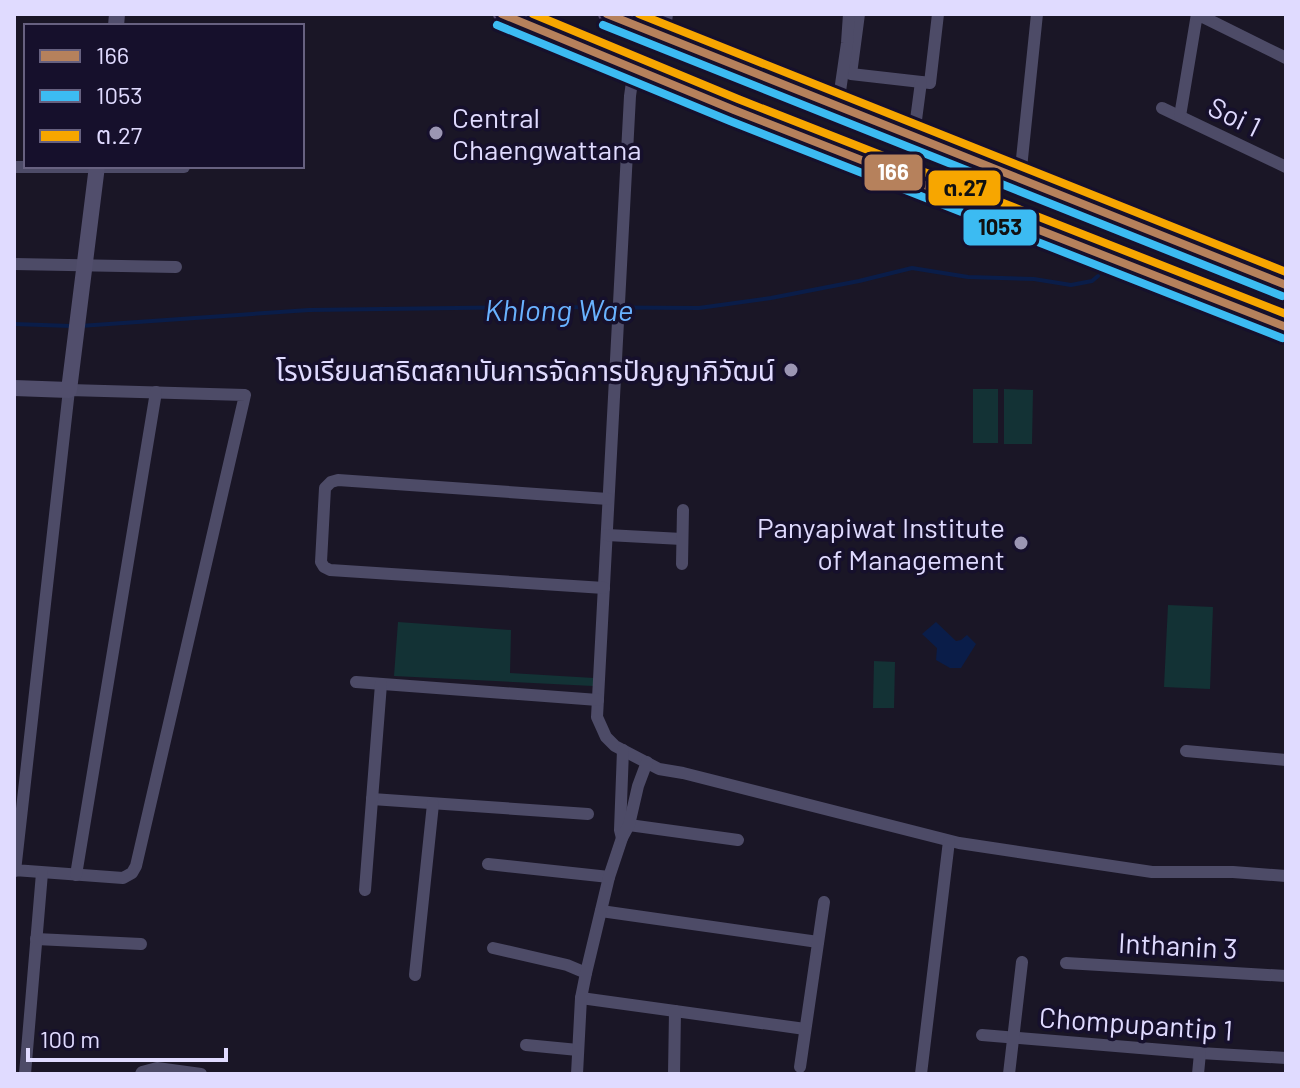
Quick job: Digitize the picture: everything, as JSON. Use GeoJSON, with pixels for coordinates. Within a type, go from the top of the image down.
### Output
{"type":"FeatureCollection","features":[{"type":"Feature","properties":{"kind":"main road"},"geometry":{"type":"LineString","coordinates":[[502,14],[763,121],[1286,327]]}},
{"type":"Feature","properties":{"kind":"main road"},"geometry":{"type":"LineString","coordinates":[[607,14],[1286,285]]}},
{"type":"Feature","properties":{"kind":"street"},"geometry":{"type":"LineString","coordinates":[[664,37],[667,14]]}},
{"type":"Feature","properties":{"kind":"street"},"geometry":{"type":"LineString","coordinates":[[838,105],[849,14]]}},
{"type":"Feature","properties":{"kind":"street"},"geometry":{"type":"LineString","coordinates":[[859,14],[851,74],[930,83],[938,14]]}},
{"type":"Feature","properties":{"kind":"street"},"geometry":{"type":"LineString","coordinates":[[1020,178],[1037,14]]}},
{"type":"Feature","properties":{"kind":"street"},"geometry":{"type":"LineString","coordinates":[[1180,116],[1197,14],[1286,58]]}},
{"type":"Feature","properties":{"kind":"street"},"geometry":{"type":"LineString","coordinates":[[634,68],[597,717],[606,737],[615,746],[659,769],[949,841],[1152,872],[1233,872],[1286,876]]}},
{"type":"Feature","properties":{"kind":"street"},"geometry":{"type":"LineString","coordinates":[[914,135],[921,82]]}},
{"type":"Feature","properties":{"kind":"street","name":"Soi 1"},"geometry":{"type":"LineString","coordinates":[[1162,108],[1286,167]]}},
{"type":"Feature","properties":{"kind":"street"},"geometry":{"type":"LineString","coordinates":[[14,388],[69,390],[245,395],[136,866],[132,873],[123,878],[14,870],[69,390],[97,168]]}},
{"type":"Feature","properties":{"kind":"street"},"geometry":{"type":"LineString","coordinates":[[14,264],[176,267]]}},
{"type":"Feature","properties":{"kind":"street"},"geometry":{"type":"LineString","coordinates":[[76,875],[156,392]]}},
{"type":"Feature","properties":{"kind":"street"},"geometry":{"type":"LineString","coordinates":[[604,588],[330,570],[321,562],[325,488],[338,480],[608,499]]}},
{"type":"Feature","properties":{"kind":"street"},"geometry":{"type":"LineString","coordinates":[[682,564],[683,510]]}},
{"type":"Feature","properties":{"kind":"street"},"geometry":{"type":"LineString","coordinates":[[607,535],[682,539]]}},
{"type":"Feature","properties":{"kind":"street"},"geometry":{"type":"LineString","coordinates":[[356,682],[598,700]]}},
{"type":"Feature","properties":{"kind":"street"},"geometry":{"type":"LineString","coordinates":[[365,890],[381,684]]}},
{"type":"Feature","properties":{"kind":"street"},"geometry":{"type":"LineString","coordinates":[[622,838],[623,750]]}},
{"type":"Feature","properties":{"kind":"street"},"geometry":{"type":"LineString","coordinates":[[1186,751],[1286,760]]}},
{"type":"Feature","properties":{"kind":"street"},"geometry":{"type":"LineString","coordinates":[[577,1074],[581,998],[586,973],[609,877],[629,825],[647,762]]}},
{"type":"Feature","properties":{"kind":"street"},"geometry":{"type":"LineString","coordinates":[[372,799],[588,814]]}},
{"type":"Feature","properties":{"kind":"street"},"geometry":{"type":"LineString","coordinates":[[415,975],[433,804]]}},
{"type":"Feature","properties":{"kind":"street"},"geometry":{"type":"LineString","coordinates":[[629,825],[738,840]]}},
{"type":"Feature","properties":{"kind":"street"},"geometry":{"type":"LineString","coordinates":[[921,1074],[949,841]]}},
{"type":"Feature","properties":{"kind":"street"},"geometry":{"type":"LineString","coordinates":[[488,864],[609,877]]}},
{"type":"Feature","properties":{"kind":"street"},"geometry":{"type":"LineString","coordinates":[[25,1074],[42,873]]}},
{"type":"Feature","properties":{"kind":"street"},"geometry":{"type":"LineString","coordinates":[[800,1067],[824,902]]}},
{"type":"Feature","properties":{"kind":"street"},"geometry":{"type":"LineString","coordinates":[[601,911],[818,942]]}},
{"type":"Feature","properties":{"kind":"street"},"geometry":{"type":"LineString","coordinates":[[36,939],[141,944]]}},
{"type":"Feature","properties":{"kind":"street"},"geometry":{"type":"LineString","coordinates":[[493,948],[567,965],[586,973]]}},
{"type":"Feature","properties":{"kind":"street"},"geometry":{"type":"LineString","coordinates":[[1009,1074],[1022,962]]}},
{"type":"Feature","properties":{"kind":"street","name":"Inthanin 3"},"geometry":{"type":"LineString","coordinates":[[1066,963],[1286,976]]}},
{"type":"Feature","properties":{"kind":"street"},"geometry":{"type":"LineString","coordinates":[[581,998],[805,1029]]}},
{"type":"Feature","properties":{"kind":"street"},"geometry":{"type":"LineString","coordinates":[[674,1074],[675,1011]]}},
{"type":"Feature","properties":{"kind":"street","name":"Chompupantip 1"},"geometry":{"type":"LineString","coordinates":[[982,1035],[1286,1058]]}},
{"type":"Feature","properties":{"kind":"street"},"geometry":{"type":"LineString","coordinates":[[526,1045],[578,1050]]}},
{"type":"Feature","properties":{"kind":"street"},"geometry":{"type":"LineString","coordinates":[[1198,1074],[1200,1053]]}},
{"type":"Feature","properties":{"kind":"street"},"geometry":{"type":"LineString","coordinates":[[141,1074],[157,1068],[201,1074]]}},
{"type":"Feature","properties":{"kind":"green space"},"geometry":{"type":"Polygon","coordinates":[[[973,389],[998,389],[998,443],[973,443],[973,389]]]}},
{"type":"Feature","properties":{"kind":"green space"},"geometry":{"type":"Polygon","coordinates":[[[1004,389],[1033,390],[1032,444],[1004,444],[1004,389]]]}},
{"type":"Feature","properties":{"kind":"green space"},"geometry":{"type":"Polygon","coordinates":[[[1168,605],[1213,607],[1210,689],[1164,687],[1168,605]]]}},
{"type":"Feature","properties":{"kind":"green space"},"geometry":{"type":"Polygon","coordinates":[[[398,622],[511,630],[510,673],[594,678],[593,686],[394,676],[398,622]]]}},
{"type":"Feature","properties":{"kind":"green space"},"geometry":{"type":"Polygon","coordinates":[[[874,661],[895,662],[894,708],[873,708],[874,661]]]}},
{"type":"Feature","properties":{"kind":"water"},"geometry":{"type":"Polygon","coordinates":[[[936,622],[956,641],[967,635],[976,644],[961,668],[950,668],[936,660],[937,648],[922,634],[936,622]]]}},
{"type":"Feature","properties":{"kind":"waterway","name":"Khlong Wae"},"geometry":{"type":"LineString","coordinates":[[80,326],[309,310],[699,308],[771,298],[912,268],[968,277],[1034,279],[1071,285],[1092,281],[1098,276]]}},
{"type":"Feature","properties":{"kind":"waterway","name":"Khlong Wae"},"geometry":{"type":"LineString","coordinates":[[14,324],[71,326]]}},
{"type":"Feature","properties":{"kind":"transit line","name":"166"},"geometry":{"type":"LineString","coordinates":[[502,14],[734,110],[1286,327]]}},
{"type":"Feature","properties":{"kind":"transit line","name":"ต.27"},"geometry":{"type":"LineString","coordinates":[[533,14],[738,99],[1286,314]]}},
{"type":"Feature","properties":{"kind":"transit line","name":"166"},"geometry":{"type":"LineString","coordinates":[[607,14],[1286,285]]}},
{"type":"Feature","properties":{"kind":"transit line","name":"ต.27"},"geometry":{"type":"LineString","coordinates":[[639,14],[1286,272]]}},
{"type":"Feature","properties":{"kind":"transit line","name":"1053"},"geometry":{"type":"LineString","coordinates":[[497,25],[730,121],[1282,338]]}},
{"type":"Feature","properties":{"kind":"transit line","name":"1053"},"geometry":{"type":"LineString","coordinates":[[603,25],[1282,296]]}},
{"type":"Feature","properties":{"kind":"place","name":"Central Chaengwattana"},"geometry":{"type":"Point","coordinates":[436,133]}},
{"type":"Feature","properties":{"kind":"place","name":"โรงเรียนสาธิตสถาบันการจัดการปัญญาภิวัฒน์"},"geometry":{"type":"Point","coordinates":[791,370]}},
{"type":"Feature","properties":{"kind":"place","name":"Panyapiwat Institute of Management"},"geometry":{"type":"Point","coordinates":[1021,543]}}]}
